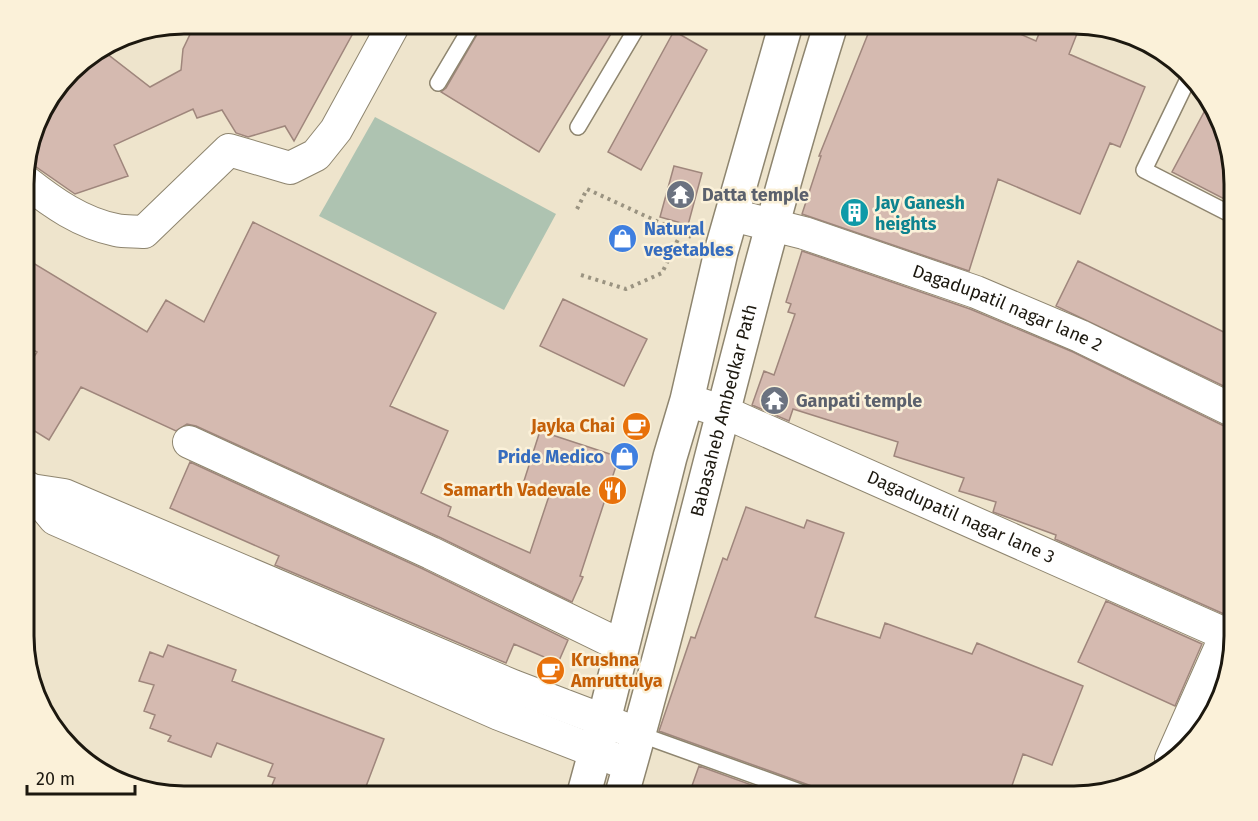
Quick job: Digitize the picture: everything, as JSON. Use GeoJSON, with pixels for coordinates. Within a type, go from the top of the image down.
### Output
{"type":"FeatureCollection","features":[{"type":"Feature","properties":{"kind":"street"},"geometry":{"type":"LineString","coordinates":[[34,188],[57,206],[86,220],[116,230],[144,232],[229,150],[290,168],[316,155],[336,130],[389,34]]}},
{"type":"Feature","properties":{"kind":"street"},"geometry":{"type":"LineString","coordinates":[[586,786],[670,457],[687,400],[721,252],[783,34]]}},
{"type":"Feature","properties":{"kind":"street","name":"Babasaheb Ambedkar Path"},"geometry":{"type":"LineString","coordinates":[[624,786],[772,224],[801,118],[828,34]]}},
{"type":"Feature","properties":{"kind":"street","name":"Dagadupatil nagar lane 2"},"geometry":{"type":"LineString","coordinates":[[732,215],[804,233],[976,292],[1080,336],[1223,406]]}},
{"type":"Feature","properties":{"kind":"street","name":"Dagadupatil nagar lane 3"},"geometry":{"type":"LineString","coordinates":[[687,400],[723,412],[1223,633]]}},
{"type":"Feature","properties":{"kind":"street"},"geometry":{"type":"LineString","coordinates":[[189,442],[431,553],[622,646]]}},
{"type":"Feature","properties":{"kind":"street"},"geometry":{"type":"LineString","coordinates":[[34,489],[64,495],[513,686],[604,720],[634,749]]}},
{"type":"Feature","properties":{"kind":"street"},"geometry":{"type":"LineString","coordinates":[[34,495],[55,519],[499,714],[596,752],[634,749]]}},
{"type":"Feature","properties":{"kind":"street"},"geometry":{"type":"LineString","coordinates":[[1179,742],[1222,652]]}},
{"type":"Feature","properties":{"kind":"lane"},"geometry":{"type":"LineString","coordinates":[[438,83],[467,34]]}},
{"type":"Feature","properties":{"kind":"lane"},"geometry":{"type":"LineString","coordinates":[[578,127],[633,34]]}},
{"type":"Feature","properties":{"kind":"lane"},"geometry":{"type":"LineString","coordinates":[[1185,85],[1144,170],[1223,210]]}},
{"type":"Feature","properties":{"kind":"lane"},"geometry":{"type":"LineString","coordinates":[[634,749],[773,786]]}},
{"type":"Feature","properties":{"kind":"path"},"geometry":{"type":"LineString","coordinates":[[577,209],[587,189],[721,252]]}},
{"type":"Feature","properties":{"kind":"path"},"geometry":{"type":"LineString","coordinates":[[581,275],[626,289],[662,273],[681,232]]}},
{"type":"Feature","properties":{"kind":"green space"},"geometry":{"type":"Polygon","coordinates":[[[375,117],[556,214],[504,310],[319,216],[375,117]]]}},
{"type":"Feature","properties":{"kind":"building"},"geometry":{"type":"Polygon","coordinates":[[[190,34],[353,34],[294,141],[285,126],[248,137],[236,133],[222,110],[197,118],[193,109],[114,145],[128,176],[75,194],[36,167],[42,137],[50,118],[60,101],[86,72],[109,55],[150,87],[181,70],[183,49],[190,34]]]}},
{"type":"Feature","properties":{"kind":"building"},"geometry":{"type":"Polygon","coordinates":[[[477,34],[611,34],[539,152],[441,92],[446,88],[477,34]]]}},
{"type":"Feature","properties":{"kind":"building"},"geometry":{"type":"Polygon","coordinates":[[[672,34],[679,34],[707,50],[641,170],[608,152],[672,34]]]}},
{"type":"Feature","properties":{"kind":"building"},"geometry":{"type":"Polygon","coordinates":[[[868,34],[1020,34],[1036,41],[1039,34],[1077,34],[1069,54],[1145,87],[1120,147],[1110,143],[1080,214],[998,179],[969,271],[802,214],[821,156],[819,156],[868,34]]]}},
{"type":"Feature","properties":{"kind":"building"},"geometry":{"type":"Polygon","coordinates":[[[1204,112],[1216,137],[1221,156],[1223,198],[1172,172],[1204,112]]]}},
{"type":"Feature","properties":{"kind":"building","name":"Datta temple"},"geometry":{"type":"Polygon","coordinates":[[[674,166],[702,173],[688,225],[660,217],[674,166]]]}},
{"type":"Feature","properties":{"kind":"building"},"geometry":{"type":"Polygon","coordinates":[[[253,222],[436,313],[390,406],[448,431],[421,493],[451,507],[448,516],[530,553],[550,493],[523,484],[540,431],[619,457],[580,576],[583,577],[572,602],[439,537],[196,426],[187,424],[176,431],[81,387],[49,440],[34,431],[34,357],[37,352],[34,350],[34,263],[147,332],[166,300],[204,322],[253,222]]]}},
{"type":"Feature","properties":{"kind":"building"},"geometry":{"type":"Polygon","coordinates":[[[802,251],[970,309],[1073,352],[1223,426],[1223,614],[1055,539],[1056,535],[993,512],[996,502],[959,491],[964,478],[894,456],[898,442],[793,409],[789,421],[752,405],[764,371],[774,375],[795,314],[788,312],[791,304],[786,302],[802,251]]]}},
{"type":"Feature","properties":{"kind":"building"},"geometry":{"type":"Polygon","coordinates":[[[1078,261],[1223,332],[1223,386],[1056,306],[1078,261]]]}},
{"type":"Feature","properties":{"kind":"building"},"geometry":{"type":"Polygon","coordinates":[[[563,299],[647,339],[624,386],[540,346],[563,299]]]}},
{"type":"Feature","properties":{"kind":"building"},"geometry":{"type":"Polygon","coordinates":[[[190,462],[423,569],[568,640],[558,663],[514,644],[506,663],[275,565],[279,556],[170,508],[190,462]]]}},
{"type":"Feature","properties":{"kind":"building"},"geometry":{"type":"Polygon","coordinates":[[[746,507],[804,528],[807,520],[844,533],[815,617],[880,638],[885,623],[972,654],[977,643],[1083,686],[1052,765],[1023,754],[1012,786],[811,786],[659,731],[691,637],[695,638],[723,558],[727,560],[746,507]]]}},
{"type":"Feature","properties":{"kind":"building"},"geometry":{"type":"Polygon","coordinates":[[[1106,601],[1202,644],[1175,706],[1078,662],[1106,601]]]}},
{"type":"Feature","properties":{"kind":"building"},"geometry":{"type":"Polygon","coordinates":[[[168,645],[236,670],[232,681],[384,739],[366,786],[272,786],[275,778],[268,776],[273,764],[217,743],[211,757],[168,741],[171,736],[150,728],[155,715],[144,711],[154,685],[139,681],[150,652],[163,657],[168,645]]]}},
{"type":"Feature","properties":{"kind":"building"},"geometry":{"type":"Polygon","coordinates":[[[699,766],[754,786],[692,786],[699,766]]]}},
{"type":"Feature","properties":{"kind":"place","name":"Datta temple"},"geometry":{"type":"Point","coordinates":[681,195]}},
{"type":"Feature","properties":{"kind":"place","name":"Jay Ganesh heights"},"geometry":{"type":"Point","coordinates":[854,213]}},
{"type":"Feature","properties":{"kind":"place","name":"Natural vegetables"},"geometry":{"type":"Point","coordinates":[623,239]}},
{"type":"Feature","properties":{"kind":"place","name":"Ganpati temple"},"geometry":{"type":"Point","coordinates":[775,401]}},
{"type":"Feature","properties":{"kind":"place","name":"Jayka Chai"},"geometry":{"type":"Point","coordinates":[636,426]}},
{"type":"Feature","properties":{"kind":"place","name":"Pride Medico"},"geometry":{"type":"Point","coordinates":[625,457]}},
{"type":"Feature","properties":{"kind":"place","name":"Samarth Vadevale"},"geometry":{"type":"Point","coordinates":[612,490]}},
{"type":"Feature","properties":{"kind":"place","name":"Krushna Amruttulya"},"geometry":{"type":"Point","coordinates":[550,670]}}]}
